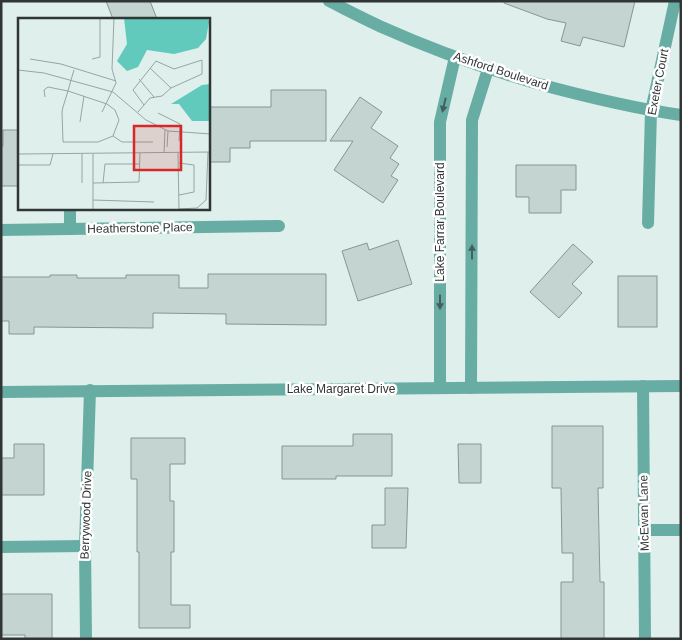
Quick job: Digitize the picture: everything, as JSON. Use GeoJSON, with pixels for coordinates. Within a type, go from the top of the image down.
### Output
{"type":"FeatureCollection","features":[{"type":"Feature","properties":{"kind":"street","name":"Ashford Boulevard"},"geometry":{"type":"LineString","coordinates":[[329,1],[384,28],[488,69],[581,96],[651,111],[681,115]]}},
{"type":"Feature","properties":{"kind":"street","name":"Exeter Court"},"geometry":{"type":"LineString","coordinates":[[648,223],[651,111],[676,1]]}},
{"type":"Feature","properties":{"kind":"street","name":"Lake Farrar Boulevard"},"geometry":{"type":"LineString","coordinates":[[440,388],[440,122],[455,57]]}},
{"type":"Feature","properties":{"kind":"street"},"geometry":{"type":"LineString","coordinates":[[471,388],[472,120],[488,69]]}},
{"type":"Feature","properties":{"kind":"street"},"geometry":{"type":"LineString","coordinates":[[70,210],[70,229]]}},
{"type":"Feature","properties":{"kind":"street","name":"Heatherstone Place"},"geometry":{"type":"LineString","coordinates":[[1,230],[280,226]]}},
{"type":"Feature","properties":{"kind":"street","name":"McEwan Lane"},"geometry":{"type":"LineString","coordinates":[[643,386],[645,639]]}},
{"type":"Feature","properties":{"kind":"street","name":"Lake Margaret Drive"},"geometry":{"type":"LineString","coordinates":[[1,392],[681,386]]}},
{"type":"Feature","properties":{"kind":"street","name":"Berrywood Drive"},"geometry":{"type":"LineString","coordinates":[[86,639],[85,546],[90,390]]}},
{"type":"Feature","properties":{"kind":"street"},"geometry":{"type":"LineString","coordinates":[[644,530],[681,530]]}},
{"type":"Feature","properties":{"kind":"street"},"geometry":{"type":"LineString","coordinates":[[1,547],[85,546]]}},
{"type":"Feature","properties":{"kind":"building"},"geometry":{"type":"Polygon","coordinates":[[[106,1],[150,1],[157,18],[113,18],[106,1]]]}},
{"type":"Feature","properties":{"kind":"building"},"geometry":{"type":"Polygon","coordinates":[[[504,1],[635,1],[624,47],[583,37],[580,46],[561,41],[566,23],[547,19],[504,3],[504,1]]]}},
{"type":"Feature","properties":{"kind":"building"},"geometry":{"type":"Polygon","coordinates":[[[271,90],[326,90],[326,141],[250,141],[250,148],[230,148],[230,162],[210,162],[210,107],[271,107],[271,90]]]}},
{"type":"Feature","properties":{"kind":"building"},"geometry":{"type":"Polygon","coordinates":[[[360,97],[382,112],[371,128],[398,146],[390,158],[399,164],[391,176],[398,180],[383,203],[334,170],[353,141],[330,141],[360,97]]]}},
{"type":"Feature","properties":{"kind":"building"},"geometry":{"type":"Polygon","coordinates":[[[3,130],[18,130],[18,186],[1,186],[1,146],[3,146],[3,130]]]}},
{"type":"Feature","properties":{"kind":"building"},"geometry":{"type":"Polygon","coordinates":[[[516,165],[576,165],[576,190],[561,190],[561,213],[529,213],[529,197],[516,197],[516,165]]]}},
{"type":"Feature","properties":{"kind":"building"},"geometry":{"type":"Polygon","coordinates":[[[398,240],[412,284],[358,301],[342,251],[367,243],[369,250],[398,240]]]}},
{"type":"Feature","properties":{"kind":"building"},"geometry":{"type":"Polygon","coordinates":[[[573,244],[593,262],[572,284],[582,293],[559,318],[530,292],[573,244]]]}},
{"type":"Feature","properties":{"kind":"building"},"geometry":{"type":"Polygon","coordinates":[[[208,274],[326,274],[326,325],[226,324],[226,314],[153,313],[153,328],[34,327],[34,334],[9,334],[9,321],[1,321],[1,277],[77,275],[77,278],[126,278],[126,275],[179,275],[179,288],[208,288],[208,274]]]}},
{"type":"Feature","properties":{"kind":"building"},"geometry":{"type":"Polygon","coordinates":[[[618,276],[657,276],[657,327],[618,327],[618,276]]]}},
{"type":"Feature","properties":{"kind":"building"},"geometry":{"type":"Polygon","coordinates":[[[552,426],[603,426],[603,488],[598,488],[600,582],[604,582],[604,639],[561,639],[561,582],[573,582],[573,553],[562,553],[561,488],[552,488],[552,426]]]}},
{"type":"Feature","properties":{"kind":"building"},"geometry":{"type":"Polygon","coordinates":[[[353,434],[392,434],[392,476],[336,476],[336,479],[282,479],[282,446],[353,446],[353,434]]]}},
{"type":"Feature","properties":{"kind":"building"},"geometry":{"type":"Polygon","coordinates":[[[131,438],[185,438],[185,464],[170,464],[170,501],[174,501],[174,552],[171,552],[171,605],[190,605],[190,628],[139,628],[137,479],[131,479],[131,438]]]}},
{"type":"Feature","properties":{"kind":"building"},"geometry":{"type":"Polygon","coordinates":[[[14,444],[44,444],[44,495],[1,495],[1,458],[14,458],[14,444]]]}},
{"type":"Feature","properties":{"kind":"building"},"geometry":{"type":"Polygon","coordinates":[[[458,444],[481,444],[481,483],[459,483],[458,444]]]}},
{"type":"Feature","properties":{"kind":"building"},"geometry":{"type":"Polygon","coordinates":[[[385,488],[408,488],[406,548],[372,548],[372,525],[385,525],[385,488]]]}},
{"type":"Feature","properties":{"kind":"building"},"geometry":{"type":"Polygon","coordinates":[[[1,594],[52,594],[52,639],[25,639],[25,635],[1,635],[1,594]]]}}]}
